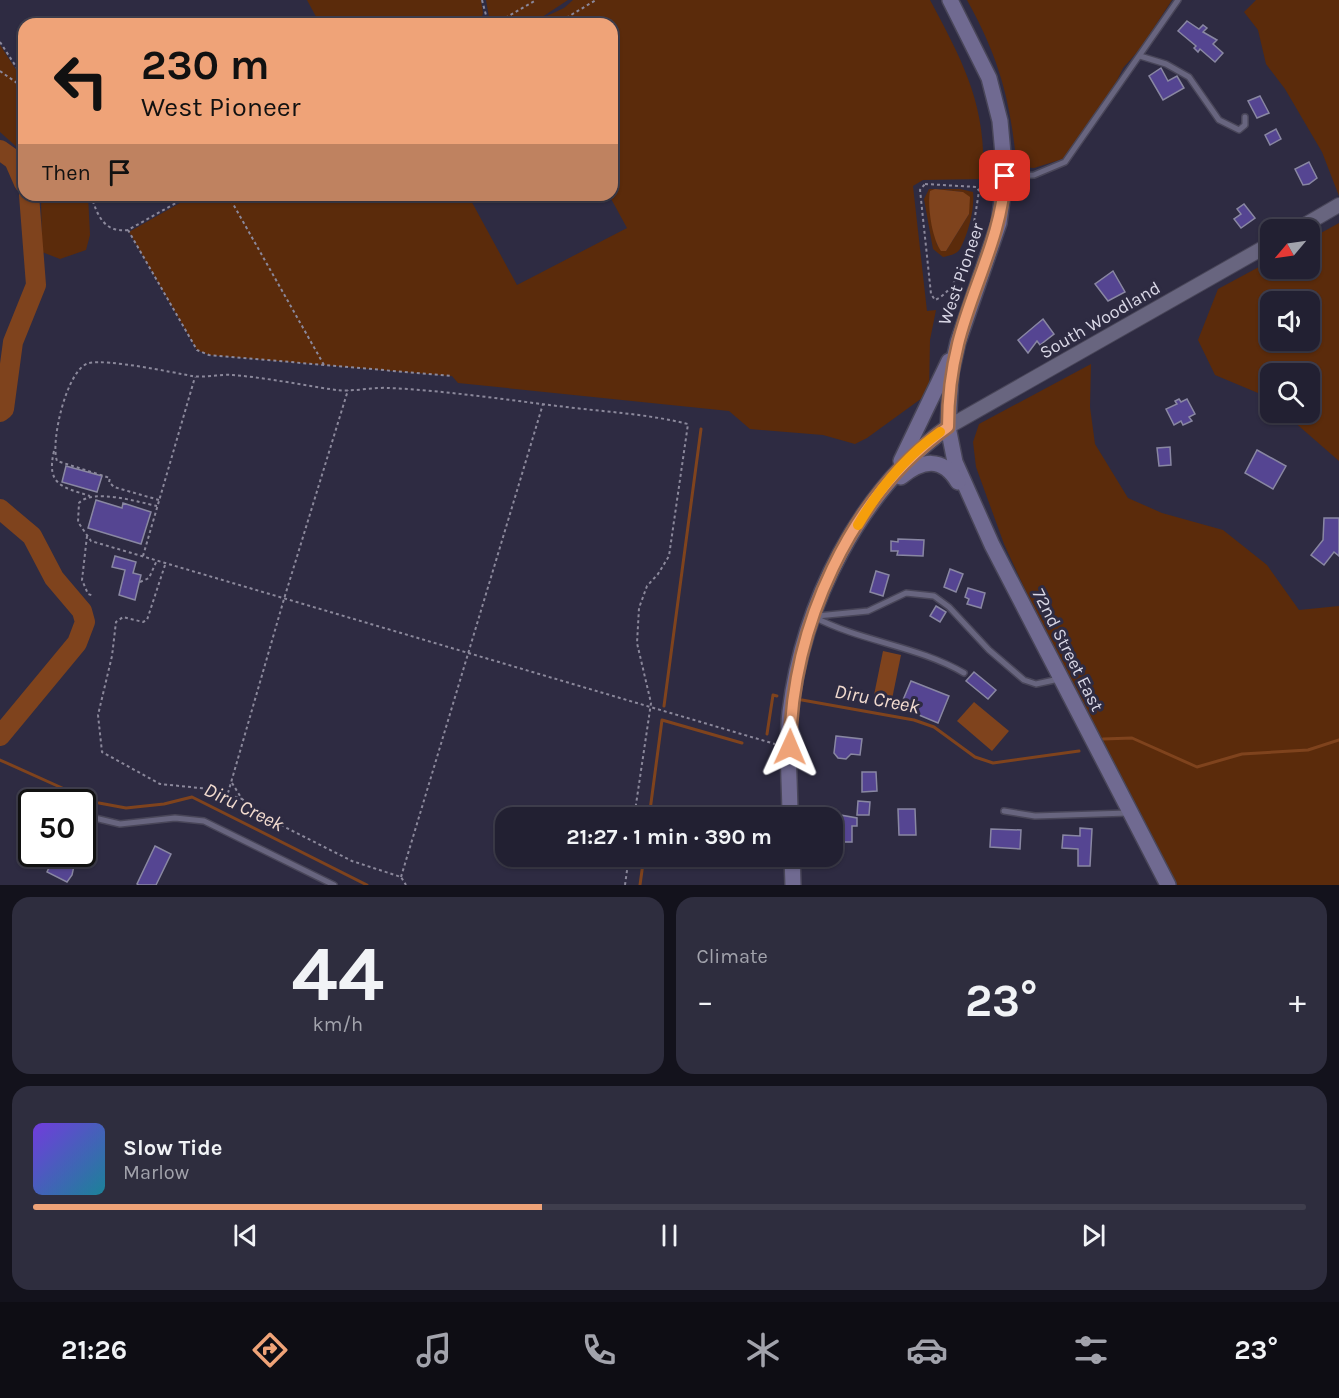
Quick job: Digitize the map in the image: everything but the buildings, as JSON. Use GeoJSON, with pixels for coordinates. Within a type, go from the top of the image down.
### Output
{"type":"FeatureCollection","features":[{"type":"Feature","properties":{"kind":"main road","name":"West Pioneer"},"geometry":{"type":"LineString","coordinates":[[948,427],[951,373],[958,342],[999,223],[1005,176],[1000,121],[988,78],[951,0]]}},
{"type":"Feature","properties":{"kind":"main road"},"geometry":{"type":"LineString","coordinates":[[895,473],[958,342]]}},
{"type":"Feature","properties":{"kind":"main road"},"geometry":{"type":"LineString","coordinates":[[790,807],[790,714],[795,680],[812,616],[832,571],[878,495],[895,473],[924,443],[948,427]]}},
{"type":"Feature","properties":{"kind":"main road","name":"72nd Street East"},"geometry":{"type":"LineString","coordinates":[[948,427],[955,462],[971,503],[1168,885]]}},
{"type":"Feature","properties":{"kind":"main road"},"geometry":{"type":"LineString","coordinates":[[878,495],[914,467],[932,462],[947,468],[971,503]]}},
{"type":"Feature","properties":{"kind":"main road"},"geometry":{"type":"LineString","coordinates":[[792,867],[792,885]]}},
{"type":"Feature","properties":{"kind":"street"},"geometry":{"type":"LineString","coordinates":[[1315,219],[1339,205]]}},
{"type":"Feature","properties":{"kind":"street","name":"South Woodland"},"geometry":{"type":"LineString","coordinates":[[948,427],[1260,250]]}},
{"type":"Feature","properties":{"kind":"lane"},"geometry":{"type":"LineString","coordinates":[[1005,176],[1034,175],[1065,162],[1178,0]]}},
{"type":"Feature","properties":{"kind":"lane"},"geometry":{"type":"LineString","coordinates":[[1140,56],[1166,64],[1189,77],[1219,120],[1239,130],[1245,125],[1245,117]]}},
{"type":"Feature","properties":{"kind":"lane"},"geometry":{"type":"LineString","coordinates":[[812,616],[868,610],[906,593],[934,596],[949,607],[989,650],[1023,680],[1044,684],[1060,679]]}},
{"type":"Feature","properties":{"kind":"lane"},"geometry":{"type":"LineString","coordinates":[[812,616],[868,640],[945,662],[964,673]]}},
{"type":"Feature","properties":{"kind":"lane"},"geometry":{"type":"LineString","coordinates":[[1004,811],[1035,816],[1131,813]]}},
{"type":"Feature","properties":{"kind":"lane"},"geometry":{"type":"LineString","coordinates":[[96,818],[120,824],[175,818],[204,821],[334,885]]}},
{"type":"Feature","properties":{"kind":"path"},"geometry":{"type":"LineString","coordinates":[[482,0],[487,18]]}},
{"type":"Feature","properties":{"kind":"path"},"geometry":{"type":"LineString","coordinates":[[505,18],[536,0]]}},
{"type":"Feature","properties":{"kind":"path"},"geometry":{"type":"LineString","coordinates":[[566,18],[596,0]]}},
{"type":"Feature","properties":{"kind":"path"},"geometry":{"type":"LineString","coordinates":[[0,42],[18,70]]}},
{"type":"Feature","properties":{"kind":"path"},"geometry":{"type":"LineString","coordinates":[[0,71],[18,84]]}},
{"type":"Feature","properties":{"kind":"path"},"geometry":{"type":"LineString","coordinates":[[925,184],[979,189],[972,236],[962,264],[946,295],[934,300],[920,188],[925,184]]}},
{"type":"Feature","properties":{"kind":"path"},"geometry":{"type":"LineString","coordinates":[[93,201],[95,209],[106,225],[114,230],[128,230],[179,201]]}},
{"type":"Feature","properties":{"kind":"path"},"geometry":{"type":"LineString","coordinates":[[231,201],[324,365]]}},
{"type":"Feature","properties":{"kind":"path"},"geometry":{"type":"LineString","coordinates":[[128,230],[197,350],[209,355],[452,376]]}},
{"type":"Feature","properties":{"kind":"path"},"geometry":{"type":"LineString","coordinates":[[157,506],[109,496],[90,496],[61,487],[57,482],[51,468],[69,383],[76,371],[83,366],[89,363],[110,364],[173,371],[195,376],[230,375],[348,390],[401,389],[656,416],[688,424],[669,556],[658,574],[646,586],[639,608],[636,638],[651,695],[636,807]]}},
{"type":"Feature","properties":{"kind":"path"},"geometry":{"type":"LineString","coordinates":[[143,556],[195,376]]}},
{"type":"Feature","properties":{"kind":"path"},"geometry":{"type":"LineString","coordinates":[[228,793],[348,390]]}},
{"type":"Feature","properties":{"kind":"path"},"geometry":{"type":"LineString","coordinates":[[401,877],[543,404]]}},
{"type":"Feature","properties":{"kind":"path"},"geometry":{"type":"LineString","coordinates":[[55,448],[56,458],[61,463],[110,477],[109,482],[114,487],[159,500]]}},
{"type":"Feature","properties":{"kind":"path"},"geometry":{"type":"LineString","coordinates":[[90,496],[80,501],[77,509],[78,522],[91,541],[763,742],[790,747]]}},
{"type":"Feature","properties":{"kind":"path"},"geometry":{"type":"LineString","coordinates":[[87,536],[83,584],[88,594],[94,596]]}},
{"type":"Feature","properties":{"kind":"path"},"geometry":{"type":"LineString","coordinates":[[140,582],[149,578],[157,560]]}},
{"type":"Feature","properties":{"kind":"path"},"geometry":{"type":"LineString","coordinates":[[166,563],[148,619],[143,622],[123,617],[116,622],[112,656],[98,715],[100,748],[109,758],[155,782],[228,793],[242,799],[278,825],[352,861],[401,877],[406,885]]}},
{"type":"Feature","properties":{"kind":"path"},"geometry":{"type":"LineString","coordinates":[[232,782],[242,799]]}},
{"type":"Feature","properties":{"kind":"path"},"geometry":{"type":"LineString","coordinates":[[625,885],[627,867]]}},
{"type":"Feature","properties":{"kind":"shaded area"},"geometry":{"type":"Polygon","coordinates":[[[307,0],[481,0],[483,13],[482,18],[317,18],[307,0]]]}},
{"type":"Feature","properties":{"kind":"shaded area"},"geometry":{"type":"Polygon","coordinates":[[[486,0],[568,0],[541,18],[489,17],[486,0]]]}},
{"type":"Feature","properties":{"kind":"shaded area"},"geometry":{"type":"Polygon","coordinates":[[[573,0],[930,0],[962,64],[977,106],[983,153],[983,179],[923,180],[913,186],[927,311],[936,310],[930,340],[929,393],[867,438],[855,444],[823,435],[750,429],[729,411],[458,383],[452,376],[209,355],[197,350],[129,232],[183,201],[471,201],[517,285],[627,228],[612,201],[618,201],[618,18],[542,18],[564,8],[573,0]]]}},
{"type":"Feature","properties":{"kind":"shaded area"},"geometry":{"type":"Polygon","coordinates":[[[967,0],[1172,0],[1140,49],[1123,68],[1111,93],[1066,158],[1034,168],[1017,167],[1011,121],[1002,80],[988,42],[967,0]]]}},
{"type":"Feature","properties":{"kind":"shaded area"},"geometry":{"type":"Polygon","coordinates":[[[1256,0],[1339,0],[1339,196],[1322,152],[1285,89],[1266,64],[1258,30],[1244,12],[1256,0]]]}},
{"type":"Feature","properties":{"kind":"shaded area"},"geometry":{"type":"Polygon","coordinates":[[[0,45],[18,73],[18,148],[0,132],[0,45]]]}},
{"type":"Feature","properties":{"kind":"shaded area"},"geometry":{"type":"Polygon","coordinates":[[[929,189],[935,189],[960,189],[973,192],[972,214],[966,236],[960,249],[955,253],[943,257],[933,249],[924,199],[929,189]],[[935,189],[929,197],[937,245],[946,251],[969,214],[963,192],[935,189]]]}},
{"type":"Feature","properties":{"kind":"shaded area"},"geometry":{"type":"Polygon","coordinates":[[[935,189],[963,192],[970,197],[969,214],[946,251],[941,251],[938,246],[931,222],[929,197],[930,191],[935,189]]]}},
{"type":"Feature","properties":{"kind":"shaded area"},"geometry":{"type":"Polygon","coordinates":[[[41,201],[88,201],[90,235],[86,250],[60,259],[42,252],[41,201]]]}},
{"type":"Feature","properties":{"kind":"shaded area"},"geometry":{"type":"Polygon","coordinates":[[[1339,223],[1339,461],[1295,423],[1320,423],[1320,363],[1260,363],[1260,394],[1215,375],[1198,340],[1218,289],[1260,266],[1260,279],[1320,279],[1320,233],[1339,223]]]}},
{"type":"Feature","properties":{"kind":"shaded area"},"geometry":{"type":"Polygon","coordinates":[[[1091,364],[1090,407],[1095,444],[1128,498],[1162,513],[1223,530],[1267,565],[1299,610],[1339,606],[1339,885],[1177,885],[1048,639],[1004,544],[976,467],[973,442],[979,424],[1091,364]]]}},
{"type":"Feature","properties":{"kind":"shaded area"},"geometry":{"type":"Polygon","coordinates":[[[883,651],[901,655],[892,699],[874,695],[883,651]]]}},
{"type":"Feature","properties":{"kind":"shaded area"},"geometry":{"type":"Polygon","coordinates":[[[974,702],[1009,731],[992,751],[957,721],[974,702]]]}},
{"type":"Feature","properties":{"kind":"waterway"},"geometry":{"type":"LineString","coordinates":[[0,150],[14,160],[18,169]]}},
{"type":"Feature","properties":{"kind":"waterway"},"geometry":{"type":"LineString","coordinates":[[0,412],[4,409],[13,342],[36,285],[29,201]]}},
{"type":"Feature","properties":{"kind":"waterway","name":"Diru Creek"},"geometry":{"type":"LineString","coordinates":[[664,706],[701,429]]}},
{"type":"Feature","properties":{"kind":"waterway"},"geometry":{"type":"LineString","coordinates":[[0,509],[32,536],[54,578],[82,611],[85,622],[77,643],[0,736]]}},
{"type":"Feature","properties":{"kind":"waterway","name":"Diru Creek"},"geometry":{"type":"LineString","coordinates":[[767,734],[773,695],[777,696]]}},
{"type":"Feature","properties":{"kind":"waterway","name":"Diru Creek"},"geometry":{"type":"LineString","coordinates":[[802,700],[914,720],[934,727],[975,757],[993,763],[1079,751]]}},
{"type":"Feature","properties":{"kind":"waterway","name":"Diru Creek"},"geometry":{"type":"LineString","coordinates":[[650,807],[662,720],[742,743]]}},
{"type":"Feature","properties":{"kind":"waterway","name":"Diru Creek"},"geometry":{"type":"LineString","coordinates":[[1103,739],[1132,738],[1197,767],[1242,754],[1308,750],[1339,740]]}},
{"type":"Feature","properties":{"kind":"waterway","name":"Diru Creek"},"geometry":{"type":"LineString","coordinates":[[0,760],[64,789]]}},
{"type":"Feature","properties":{"kind":"waterway","name":"Diru Creek"},"geometry":{"type":"LineString","coordinates":[[99,803],[126,808],[164,804],[192,797],[367,885]]}},
{"type":"Feature","properties":{"kind":"waterway","name":"Diru Creek"},"geometry":{"type":"LineString","coordinates":[[640,885],[642,867]]}},
{"type":"Feature","properties":{"kind":"slow traffic"},"geometry":{"type":"LineString","coordinates":[[858,525],[895,473],[924,443],[940,432]]}},
{"type":"Feature","properties":{"kind":"route"},"geometry":{"type":"LineString","coordinates":[[790,747],[790,714],[795,680],[809,625],[820,595],[852,534],[878,495],[895,473],[924,443],[948,427],[951,373],[958,342],[999,223],[1005,176]]}}]}
